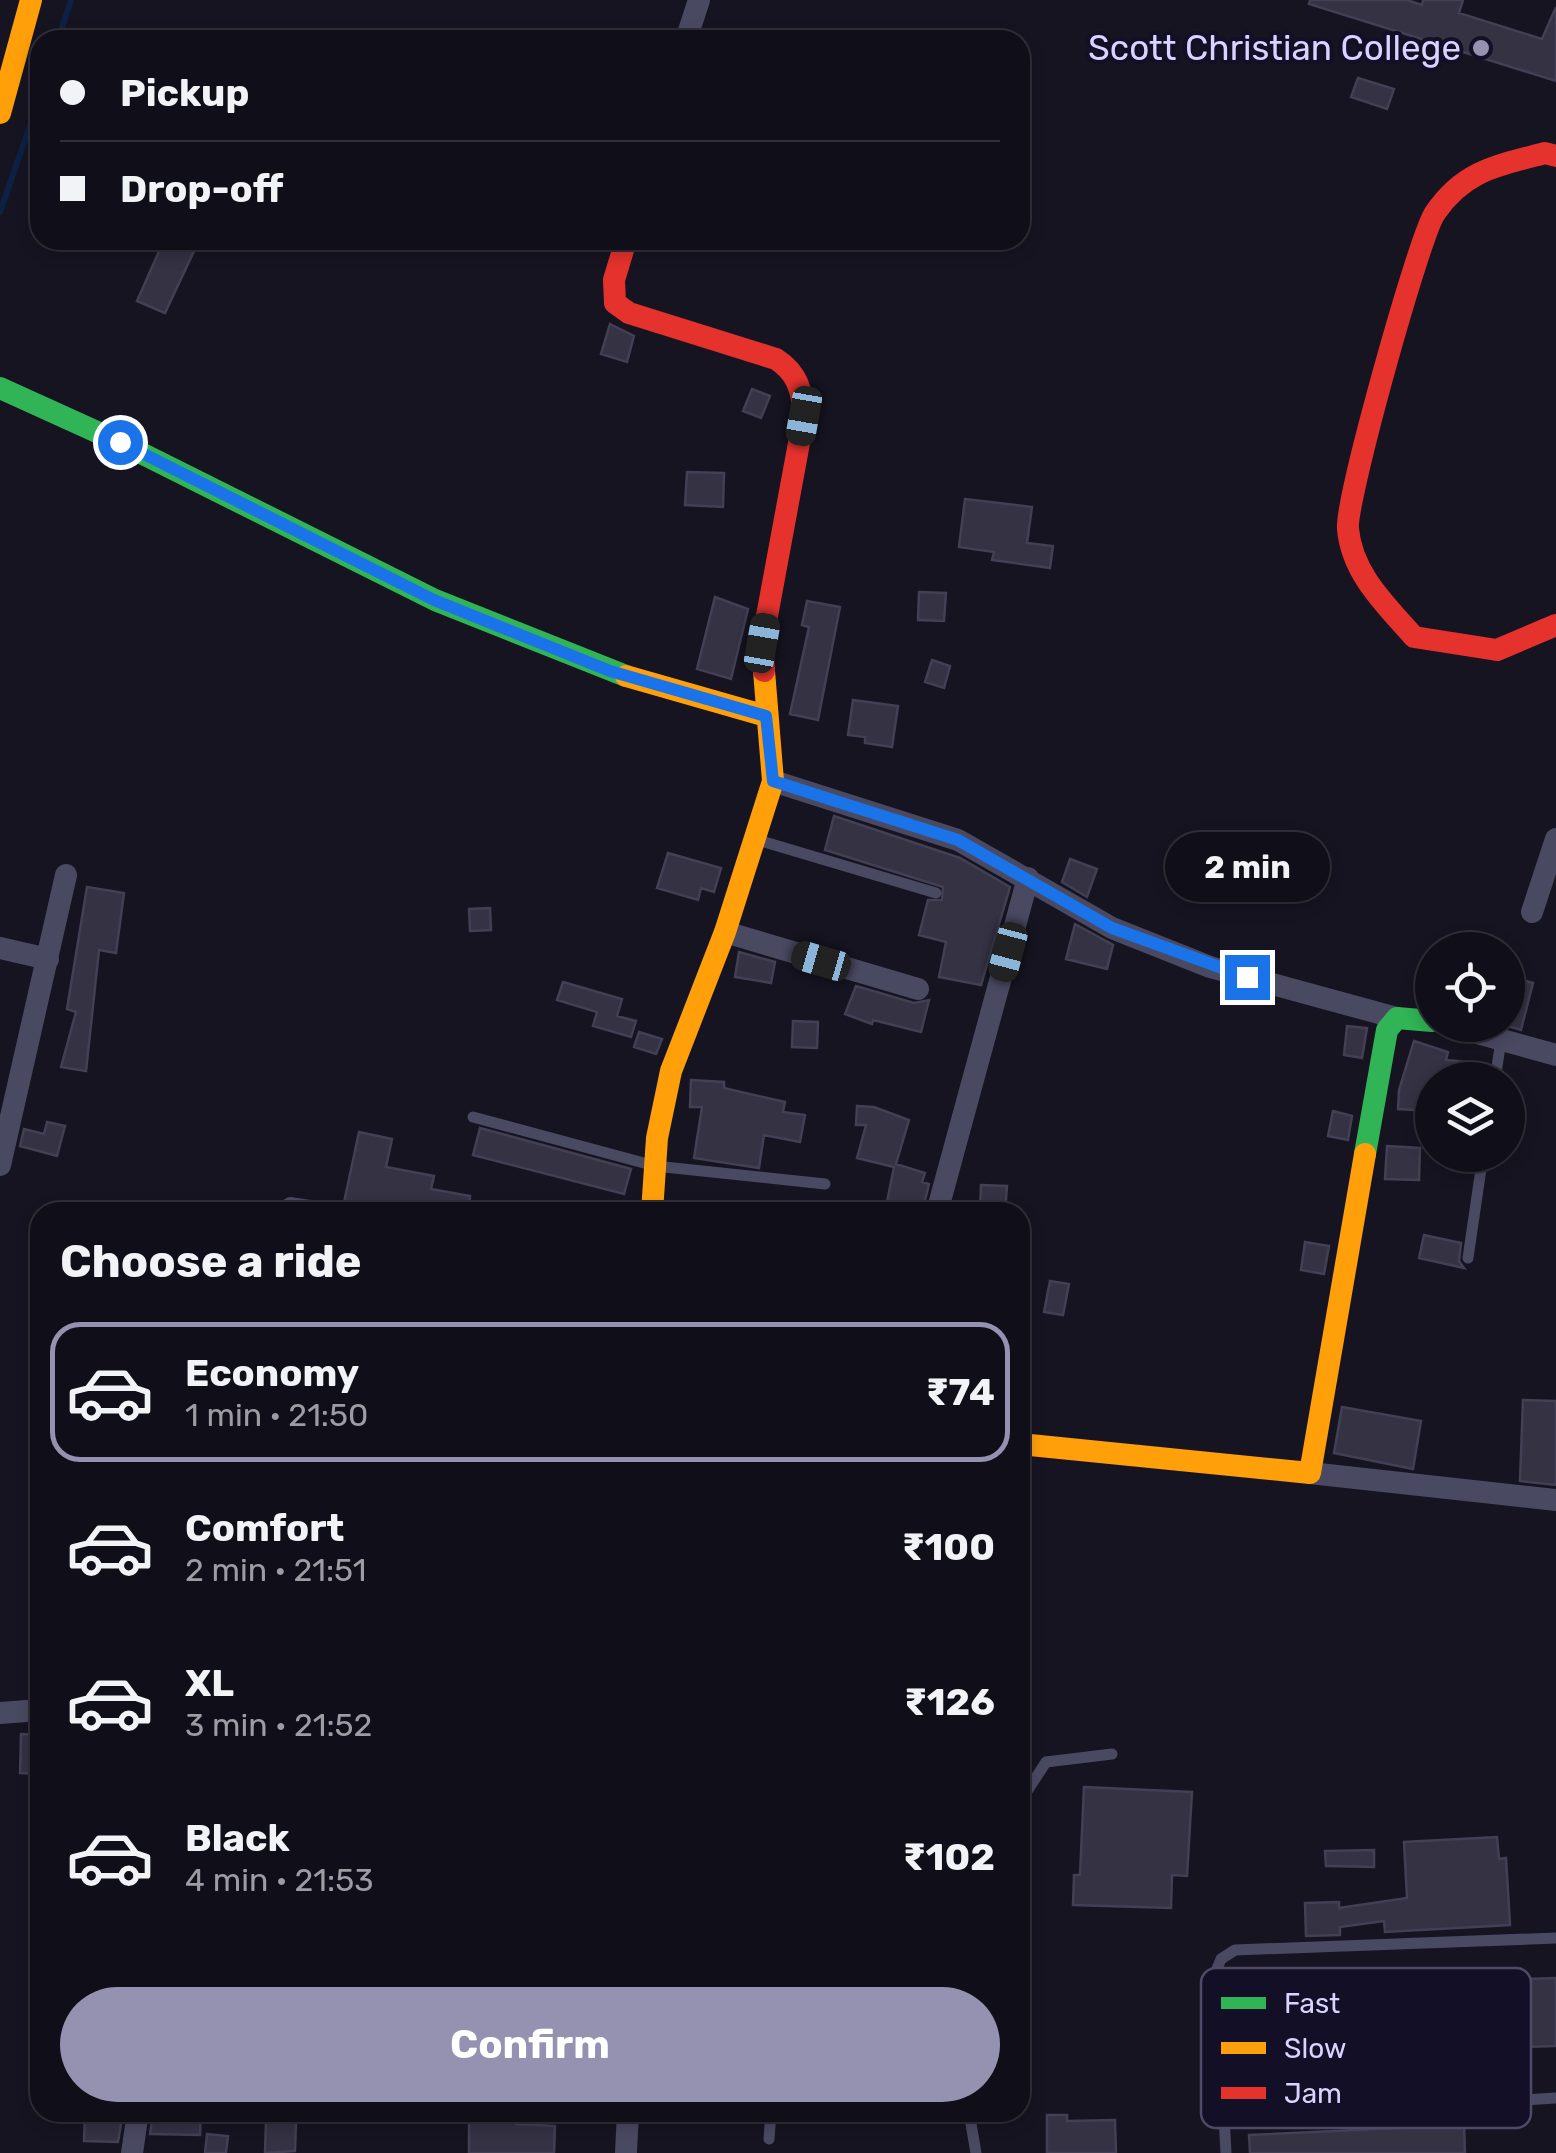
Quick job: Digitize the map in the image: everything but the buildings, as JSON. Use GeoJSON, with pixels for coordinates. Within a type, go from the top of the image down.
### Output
{"type":"FeatureCollection","features":[{"type":"Feature","properties":{"kind":"street"},"geometry":{"type":"LineString","coordinates":[[0,113],[31,0]]}},
{"type":"Feature","properties":{"kind":"street"},"geometry":{"type":"LineString","coordinates":[[689,30],[698,0]]}},
{"type":"Feature","properties":{"kind":"street"},"geometry":{"type":"LineString","coordinates":[[1556,156],[1545,153],[1478,170],[1434,214],[1370,418],[1348,527],[1362,577],[1414,637],[1497,650],[1556,626]]}},
{"type":"Feature","properties":{"kind":"street"},"geometry":{"type":"LineString","coordinates":[[623,250],[614,280],[615,303],[630,312],[793,368],[802,390],[804,416],[762,643],[773,781],[724,932],[671,1072],[653,1202]]}},
{"type":"Feature","properties":{"kind":"street"},"geometry":{"type":"LineString","coordinates":[[0,388],[120,442],[434,600],[610,671],[766,716]]}},
{"type":"Feature","properties":{"kind":"street"},"geometry":{"type":"LineString","coordinates":[[773,781],[958,840],[1112,928],[1210,966],[1396,1018],[1415,1019]]}},
{"type":"Feature","properties":{"kind":"street"},"geometry":{"type":"LineString","coordinates":[[1532,912],[1556,838]]}},
{"type":"Feature","properties":{"kind":"street"},"geometry":{"type":"LineString","coordinates":[[0,1165],[66,876]]}},
{"type":"Feature","properties":{"kind":"street"},"geometry":{"type":"LineString","coordinates":[[940,1202],[1028,878]]}},
{"type":"Feature","properties":{"kind":"street"},"geometry":{"type":"LineString","coordinates":[[724,932],[918,989]]}},
{"type":"Feature","properties":{"kind":"street"},"geometry":{"type":"LineString","coordinates":[[0,948],[48,958]]}},
{"type":"Feature","properties":{"kind":"street"},"geometry":{"type":"LineString","coordinates":[[1310,1473],[1387,1030],[1396,1018]]}},
{"type":"Feature","properties":{"kind":"street"},"geometry":{"type":"LineString","coordinates":[[1508,1042],[1556,1055]]}},
{"type":"Feature","properties":{"kind":"street"},"geometry":{"type":"LineString","coordinates":[[1030,1445],[1556,1500]]}},
{"type":"Feature","properties":{"kind":"street"},"geometry":{"type":"LineString","coordinates":[[0,1713],[30,1711]]}},
{"type":"Feature","properties":{"kind":"street"},"geometry":{"type":"LineString","coordinates":[[132,2153],[137,2122]]}},
{"type":"Feature","properties":{"kind":"street"},"geometry":{"type":"LineString","coordinates":[[626,2153],[628,2122]]}},
{"type":"Feature","properties":{"kind":"lane"},"geometry":{"type":"LineString","coordinates":[[754,839],[936,892]]}},
{"type":"Feature","properties":{"kind":"lane"},"geometry":{"type":"LineString","coordinates":[[473,1117],[656,1166],[825,1184]]}},
{"type":"Feature","properties":{"kind":"lane"},"geometry":{"type":"LineString","coordinates":[[1468,1258],[1481,1172]]}},
{"type":"Feature","properties":{"kind":"lane"},"geometry":{"type":"LineString","coordinates":[[1030,1787],[1046,1762],[1112,1754]]}},
{"type":"Feature","properties":{"kind":"lane"},"geometry":{"type":"LineString","coordinates":[[1217,1968],[1221,1959],[1235,1950],[1556,1938]]}},
{"type":"Feature","properties":{"kind":"lane"},"geometry":{"type":"LineString","coordinates":[[1531,2100],[1556,2098]]}},
{"type":"Feature","properties":{"kind":"lane"},"geometry":{"type":"LineString","coordinates":[[769,2139],[771,2122]]}},
{"type":"Feature","properties":{"kind":"lane"},"geometry":{"type":"LineString","coordinates":[[971,2122],[976,2153]]}},
{"type":"Feature","properties":{"kind":"lane"},"geometry":{"type":"LineString","coordinates":[[1225,2128],[1226,2153]]}},
{"type":"Feature","properties":{"kind":"waterway"},"geometry":{"type":"LineString","coordinates":[[61,30],[71,0]]}},
{"type":"Feature","properties":{"kind":"waterway"},"geometry":{"type":"LineString","coordinates":[[0,212],[30,126]]}},
{"type":"Feature","properties":{"kind":"traffic: fast"},"geometry":{"type":"LineString","coordinates":[[0,388],[119,442],[435,600],[626,676]]}},
{"type":"Feature","properties":{"kind":"traffic: fast"},"geometry":{"type":"LineString","coordinates":[[1365,1154],[1387,1030],[1397,1018],[1415,1020]]}},
{"type":"Feature","properties":{"kind":"traffic: slow"},"geometry":{"type":"LineString","coordinates":[[0,113],[31,0]]}},
{"type":"Feature","properties":{"kind":"traffic: slow"},"geometry":{"type":"LineString","coordinates":[[653,1202],[657,1138],[671,1071],[725,932],[773,781],[764,671]]}},
{"type":"Feature","properties":{"kind":"traffic: slow"},"geometry":{"type":"LineString","coordinates":[[626,676],[766,716]]}},
{"type":"Feature","properties":{"kind":"traffic: slow"},"geometry":{"type":"LineString","coordinates":[[1030,1445],[1310,1473],[1365,1154]]}},
{"type":"Feature","properties":{"kind":"traffic: jam"},"geometry":{"type":"LineString","coordinates":[[1556,156],[1545,153],[1484,171],[1458,187],[1435,213],[1384,370],[1358,471],[1348,529],[1363,575],[1414,637],[1497,650],[1556,625]]}},
{"type":"Feature","properties":{"kind":"traffic: jam"},"geometry":{"type":"LineString","coordinates":[[623,250],[614,280],[615,303],[629,313],[776,359],[789,370],[800,391],[804,416],[762,643],[764,671]]}},
{"type":"Feature","properties":{"kind":"place","name":"Scott Christian College"},"geometry":{"type":"Point","coordinates":[1481,48]}},
{"type":"Feature","properties":{"kind":"route"},"geometry":{"type":"LineString","coordinates":[[120,442],[434,600],[610,671],[766,716],[773,781],[958,840],[1112,928],[1247,977]]}}]}
